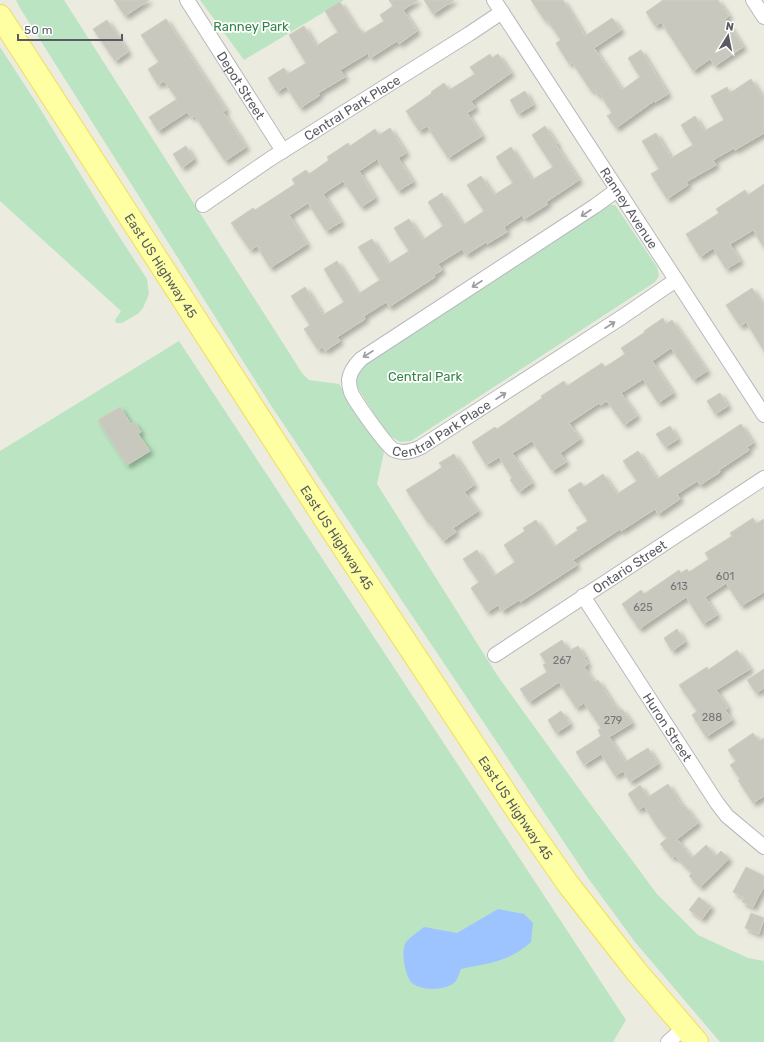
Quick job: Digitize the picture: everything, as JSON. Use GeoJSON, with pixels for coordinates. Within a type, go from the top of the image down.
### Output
{"type":"FeatureCollection","features":[{"type":"Feature","properties":{"kind":"main road","name":"East US Highway 45"},"geometry":{"type":"LineString","coordinates":[[0,16],[320,510],[518,812],[568,884],[636,971],[683,1037]]}},
{"type":"Feature","properties":{"kind":"street","name":"Depot Street"},"geometry":{"type":"LineString","coordinates":[[186,0],[283,151]]}},
{"type":"Feature","properties":{"kind":"street"},"geometry":{"type":"LineString","coordinates":[[753,0],[764,17]]}},
{"type":"Feature","properties":{"kind":"street","name":"Central Park Place"},"geometry":{"type":"LineString","coordinates":[[203,205],[283,151],[469,34],[498,6]]}},
{"type":"Feature","properties":{"kind":"street","name":"Ranney Avenue"},"geometry":{"type":"LineString","coordinates":[[498,6],[764,415]]}},
{"type":"Feature","properties":{"kind":"street","name":"Central Park Place"},"geometry":{"type":"LineString","coordinates":[[617,190],[595,206],[361,359],[352,369],[349,381],[351,393],[386,444],[394,450],[404,452],[414,450],[421,447],[622,317],[676,280]]}},
{"type":"Feature","properties":{"kind":"street","name":"Ontario Street"},"geometry":{"type":"LineString","coordinates":[[495,655],[764,478]]}},
{"type":"Feature","properties":{"kind":"street","name":"Huron Street"},"geometry":{"type":"LineString","coordinates":[[583,596],[727,816],[764,847]]}},
{"type":"Feature","properties":{"kind":"green space"},"geometry":{"type":"Polygon","coordinates":[[[16,0],[64,0],[302,373],[309,380],[339,384],[384,452],[377,484],[497,675],[657,894],[698,935],[748,958],[764,961],[764,1042],[720,1042],[635,942],[588,878],[272,407],[16,0]]]}},
{"type":"Feature","properties":{"kind":"green space","name":"Ranney Park"},"geometry":{"type":"Polygon","coordinates":[[[200,0],[344,0],[244,60],[200,0]]]}},
{"type":"Feature","properties":{"kind":"green space"},"geometry":{"type":"Polygon","coordinates":[[[0,47],[147,279],[149,294],[143,308],[139,313],[122,323],[116,323],[115,320],[121,311],[0,201],[0,47]]]}},
{"type":"Feature","properties":{"kind":"green space","name":"Central Park"},"geometry":{"type":"Polygon","coordinates":[[[607,205],[615,205],[657,267],[659,276],[655,282],[411,441],[400,442],[386,433],[356,385],[354,377],[357,368],[607,205]]]}},
{"type":"Feature","properties":{"kind":"green space"},"geometry":{"type":"Polygon","coordinates":[[[179,341],[626,1020],[613,1042],[0,1042],[0,451],[179,341]]]}},
{"type":"Feature","properties":{"kind":"water"},"geometry":{"type":"Polygon","coordinates":[[[498,909],[524,914],[533,923],[531,942],[523,949],[507,958],[461,969],[456,981],[447,987],[428,989],[416,986],[412,983],[407,975],[403,952],[406,942],[411,937],[424,927],[457,933],[498,909]]]}},
{"type":"Feature","properties":{"kind":"building"},"geometry":{"type":"Polygon","coordinates":[[[114,0],[149,0],[125,16],[114,0]]]}},
{"type":"Feature","properties":{"kind":"building"},"geometry":{"type":"Polygon","coordinates":[[[389,0],[418,0],[403,10],[417,31],[399,44],[397,41],[370,58],[368,53],[340,70],[345,77],[318,93],[320,95],[300,108],[286,86],[277,92],[268,78],[284,68],[288,74],[306,63],[289,35],[304,26],[316,46],[338,32],[325,11],[340,2],[357,29],[359,28],[363,34],[384,21],[380,15],[393,6],[389,0]]]}},
{"type":"Feature","properties":{"kind":"building"},"geometry":{"type":"Polygon","coordinates":[[[424,0],[454,0],[433,14],[424,0]]]}},
{"type":"Feature","properties":{"kind":"building"},"geometry":{"type":"Polygon","coordinates":[[[531,0],[563,0],[585,36],[612,18],[621,30],[594,48],[622,90],[640,77],[628,58],[641,50],[668,94],[655,102],[654,101],[616,128],[607,116],[612,113],[600,94],[598,96],[594,89],[591,91],[572,62],[569,64],[556,43],[561,40],[547,20],[545,21],[531,0]]]}},
{"type":"Feature","properties":{"kind":"building"},"geometry":{"type":"Polygon","coordinates":[[[663,0],[718,0],[729,16],[725,19],[743,47],[715,66],[710,59],[693,71],[661,22],[655,26],[646,12],[663,0]]]}},
{"type":"Feature","properties":{"kind":"building"},"geometry":{"type":"Polygon","coordinates":[[[166,19],[226,110],[223,112],[246,147],[225,161],[195,116],[191,117],[187,112],[158,131],[149,117],[177,99],[164,81],[158,85],[148,69],[159,62],[141,35],[166,19]]]}},
{"type":"Feature","properties":{"kind":"building"},"geometry":{"type":"Polygon","coordinates":[[[107,20],[128,52],[115,61],[93,29],[107,20]]]}},
{"type":"Feature","properties":{"kind":"building"},"geometry":{"type":"Polygon","coordinates":[[[490,54],[492,58],[498,54],[511,73],[471,101],[475,108],[467,113],[482,136],[448,158],[427,126],[419,131],[406,111],[444,83],[449,90],[475,74],[470,67],[490,54]]]}},
{"type":"Feature","properties":{"kind":"building"},"geometry":{"type":"Polygon","coordinates":[[[751,79],[764,99],[764,133],[735,150],[734,148],[713,160],[716,165],[686,182],[688,185],[667,199],[651,174],[659,169],[642,141],[656,133],[671,158],[693,145],[681,125],[695,116],[704,131],[724,120],[711,96],[727,87],[730,93],[751,79]]]}},
{"type":"Feature","properties":{"kind":"building"},"geometry":{"type":"Polygon","coordinates":[[[525,91],[533,105],[518,114],[510,100],[525,91]]]}},
{"type":"Feature","properties":{"kind":"building"},"geometry":{"type":"Polygon","coordinates":[[[545,126],[579,180],[546,202],[548,204],[524,219],[522,215],[504,227],[507,232],[487,244],[486,242],[466,255],[462,249],[438,264],[442,270],[434,275],[435,277],[389,307],[386,302],[364,316],[365,319],[337,337],[340,341],[325,351],[323,347],[318,350],[304,329],[310,325],[291,296],[305,287],[323,315],[344,302],[324,269],[337,261],[358,294],[380,280],[358,247],[372,239],[388,264],[409,251],[394,228],[409,219],[423,240],[443,226],[428,202],[442,193],[463,225],[484,211],[467,185],[481,176],[494,195],[513,183],[496,157],[511,147],[532,180],[553,167],[532,135],[545,126]]]}},
{"type":"Feature","properties":{"kind":"building"},"geometry":{"type":"Polygon","coordinates":[[[390,128],[406,153],[398,158],[413,182],[398,191],[377,159],[359,171],[375,198],[361,207],[343,181],[323,194],[341,222],[326,231],[308,203],[289,215],[307,244],[270,268],[257,246],[250,250],[231,223],[253,208],[255,210],[295,184],[292,179],[306,170],[309,174],[329,160],[327,157],[348,143],[350,146],[375,129],[379,135],[390,128]]]}},
{"type":"Feature","properties":{"kind":"building"},"geometry":{"type":"Polygon","coordinates":[[[186,146],[194,159],[182,168],[173,154],[186,146]]]}},
{"type":"Feature","properties":{"kind":"building"},"geometry":{"type":"Polygon","coordinates":[[[764,184],[764,248],[753,230],[730,244],[740,261],[726,269],[713,248],[700,257],[686,234],[719,213],[716,209],[745,190],[748,195],[764,184]]]}},
{"type":"Feature","properties":{"kind":"building"},"geometry":{"type":"Polygon","coordinates":[[[752,288],[764,306],[764,351],[746,322],[740,326],[726,305],[752,288]]]}},
{"type":"Feature","properties":{"kind":"building"},"geometry":{"type":"Polygon","coordinates":[[[663,318],[666,324],[672,320],[707,371],[693,380],[671,348],[652,361],[673,393],[658,403],[643,379],[621,393],[637,416],[624,425],[607,401],[600,405],[599,403],[569,423],[580,439],[560,453],[566,462],[552,471],[532,441],[512,453],[532,483],[519,492],[510,480],[512,478],[499,457],[486,465],[472,442],[495,427],[497,429],[542,398],[541,396],[564,381],[567,386],[602,363],[605,367],[625,354],[621,348],[663,318]]]}},
{"type":"Feature","properties":{"kind":"building"},"geometry":{"type":"Polygon","coordinates":[[[720,393],[728,406],[715,414],[707,401],[720,393]]]}},
{"type":"Feature","properties":{"kind":"building"},"geometry":{"type":"Polygon","coordinates":[[[120,407],[131,424],[134,422],[141,432],[138,434],[150,451],[127,465],[98,420],[120,407]]]}},
{"type":"Feature","properties":{"kind":"building"},"geometry":{"type":"Polygon","coordinates":[[[741,424],[753,443],[747,447],[749,450],[719,470],[720,472],[700,485],[697,481],[677,494],[680,499],[658,514],[655,509],[621,531],[620,529],[573,560],[577,565],[520,602],[519,600],[502,611],[498,605],[487,612],[471,588],[479,582],[463,559],[477,550],[494,576],[515,562],[504,545],[525,531],[523,528],[536,520],[554,547],[578,530],[576,528],[588,521],[568,490],[581,482],[584,487],[603,474],[617,494],[637,481],[623,461],[638,451],[657,479],[741,424]]]}},
{"type":"Feature","properties":{"kind":"building"},"geometry":{"type":"Polygon","coordinates":[[[670,426],[678,439],[665,447],[656,434],[670,426]]]}},
{"type":"Feature","properties":{"kind":"building"},"geometry":{"type":"Polygon","coordinates":[[[454,454],[474,485],[464,492],[478,511],[453,528],[456,532],[443,541],[429,522],[428,523],[406,490],[442,467],[439,463],[454,454]]]}},
{"type":"Feature","properties":{"kind":"building"},"geometry":{"type":"Polygon","coordinates":[[[753,518],[756,524],[764,519],[764,592],[741,606],[726,583],[705,597],[717,615],[703,624],[686,597],[639,629],[622,604],[641,590],[644,594],[679,570],[681,573],[687,569],[689,572],[709,559],[705,553],[732,536],[730,533],[753,518]]]}},
{"type":"Feature","properties":{"kind":"building"},"geometry":{"type":"Polygon","coordinates":[[[677,629],[685,642],[672,651],[664,638],[677,629]]]}},
{"type":"Feature","properties":{"kind":"building"},"geometry":{"type":"Polygon","coordinates":[[[562,640],[569,651],[578,646],[588,664],[584,667],[594,682],[598,680],[614,705],[615,704],[619,711],[622,709],[632,723],[609,737],[625,762],[648,748],[658,764],[630,782],[623,771],[615,776],[601,754],[584,765],[576,752],[601,736],[598,730],[601,728],[584,703],[576,708],[559,682],[529,702],[520,689],[547,672],[543,665],[546,663],[540,654],[562,640]]]}},
{"type":"Feature","properties":{"kind":"building"},"geometry":{"type":"Polygon","coordinates":[[[737,650],[750,669],[716,690],[728,708],[725,710],[732,720],[706,737],[692,715],[697,711],[679,685],[707,667],[708,670],[737,650]]]}},
{"type":"Feature","properties":{"kind":"building"},"geometry":{"type":"Polygon","coordinates":[[[764,669],[764,688],[756,693],[747,680],[764,669]]]}},
{"type":"Feature","properties":{"kind":"building"},"geometry":{"type":"Polygon","coordinates":[[[561,711],[570,724],[556,733],[548,720],[561,711]]]}},
{"type":"Feature","properties":{"kind":"building"},"geometry":{"type":"Polygon","coordinates":[[[753,733],[759,741],[764,738],[764,796],[753,803],[738,780],[740,779],[730,765],[736,761],[728,750],[753,733]]]}},
{"type":"Feature","properties":{"kind":"building"},"geometry":{"type":"Polygon","coordinates":[[[668,784],[683,807],[685,806],[698,823],[677,839],[692,858],[706,845],[716,856],[721,851],[729,859],[700,887],[689,876],[692,873],[675,856],[672,858],[660,844],[667,838],[658,828],[644,806],[638,810],[628,794],[640,785],[648,797],[668,784]]]}},
{"type":"Feature","properties":{"kind":"building"},"geometry":{"type":"Polygon","coordinates":[[[746,867],[764,876],[764,886],[753,907],[742,902],[744,898],[733,892],[746,867]]]}},
{"type":"Feature","properties":{"kind":"building"},"geometry":{"type":"Polygon","coordinates":[[[699,897],[711,907],[702,919],[689,910],[699,897]]]}},
{"type":"Feature","properties":{"kind":"building"},"geometry":{"type":"Polygon","coordinates":[[[751,913],[764,918],[759,934],[745,928],[751,913]]]}}]}
